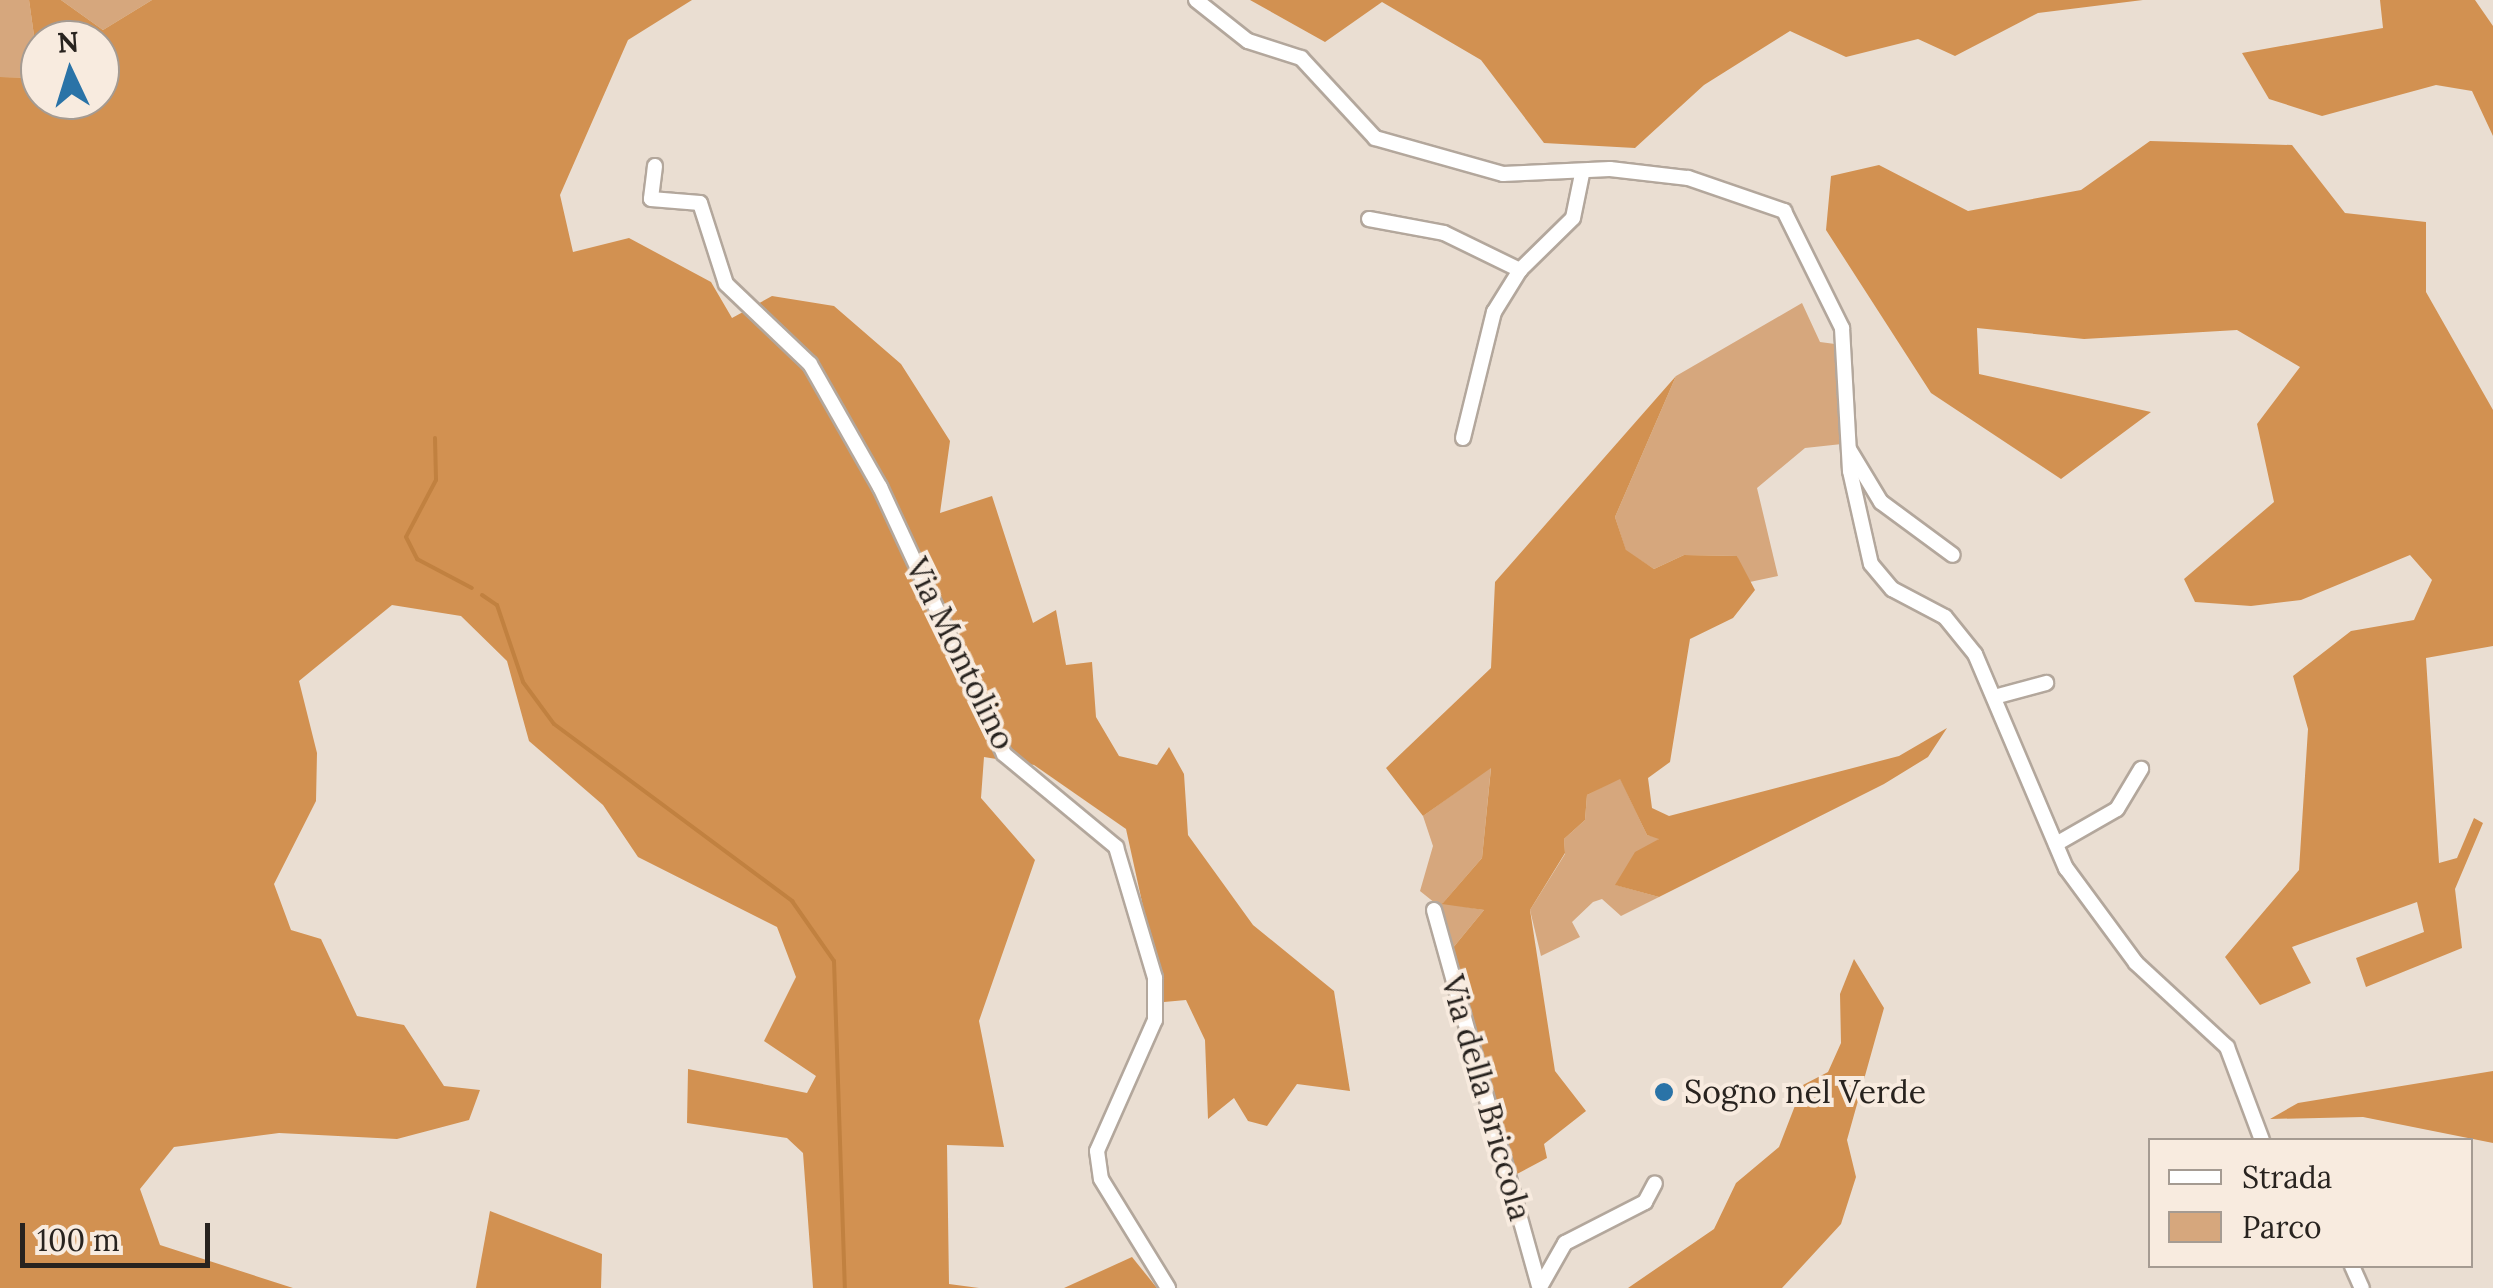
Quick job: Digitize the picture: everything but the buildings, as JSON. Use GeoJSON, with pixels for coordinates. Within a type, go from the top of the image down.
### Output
{"type":"FeatureCollection","features":[{"type":"Feature","properties":{"kind":"street"},"geometry":{"type":"LineString","coordinates":[[1196,0],[1248,41],[1300,58],[1375,138],[1503,174],[1688,178],[1784,211],[1842,328],[1849,450],[1871,564],[1892,589],[1945,618],[1998,696],[2056,844],[2136,963],[2228,1047],[2261,1138]]}},
{"type":"Feature","properties":{"kind":"street","name":"Via Montolino"},"geometry":{"type":"LineString","coordinates":[[655,166],[652,199],[700,203],[726,284],[810,364],[880,487],[1004,754],[1116,847],[1155,978],[1155,1020],[1097,1152],[1101,1179],[1168,1288]]}},
{"type":"Feature","properties":{"kind":"street"},"geometry":{"type":"LineString","coordinates":[[1464,438],[1494,312],[1520,270],[1573,218],[1582,174]]}},
{"type":"Feature","properties":{"kind":"street"},"geometry":{"type":"LineString","coordinates":[[1369,218],[1444,232],[1520,270]]}},
{"type":"Feature","properties":{"kind":"street"},"geometry":{"type":"LineString","coordinates":[[1849,450],[1881,502],[1953,556]]}},
{"type":"Feature","properties":{"kind":"street"},"geometry":{"type":"LineString","coordinates":[[1998,696],[2046,683]]}},
{"type":"Feature","properties":{"kind":"street"},"geometry":{"type":"LineString","coordinates":[[2056,844],[2117,809],[2141,769]]}},
{"type":"Feature","properties":{"kind":"street","name":"Via della Briccola"},"geometry":{"type":"LineString","coordinates":[[1434,910],[1540,1287]]}},
{"type":"Feature","properties":{"kind":"street"},"geometry":{"type":"LineString","coordinates":[[1540,1287],[1565,1243],[1645,1202],[1655,1182]]}},
{"type":"Feature","properties":{"kind":"green space"},"geometry":{"type":"Polygon","coordinates":[[[0,0],[29,0],[32,20],[20,20],[20,78],[0,77],[0,0]]]}},
{"type":"Feature","properties":{"kind":"green space"},"geometry":{"type":"Polygon","coordinates":[[[61,0],[152,0],[119,20],[89,20],[61,0]]]}},
{"type":"Feature","properties":{"kind":"green space"},"geometry":{"type":"Polygon","coordinates":[[[1802,303],[1820,342],[1835,344],[1842,444],[1805,448],[1757,488],[1778,576],[1745,583],[1737,556],[1684,555],[1654,569],[1626,551],[1615,517],[1676,376],[1802,303]]]}},
{"type":"Feature","properties":{"kind":"green space"},"geometry":{"type":"Polygon","coordinates":[[[1491,767],[1482,858],[1443,903],[1484,910],[1452,949],[1435,903],[1420,891],[1433,846],[1423,816],[1491,767]]]}},
{"type":"Feature","properties":{"kind":"green space"},"geometry":{"type":"Polygon","coordinates":[[[1620,778],[1647,835],[1660,838],[1616,885],[1659,897],[1621,916],[1602,899],[1593,902],[1572,922],[1580,937],[1541,956],[1530,910],[1565,854],[1564,839],[1585,820],[1587,795],[1620,778]]]}},
{"type":"Feature","properties":{"kind":"shaded area"},"geometry":{"type":"Polygon","coordinates":[[[29,0],[61,0],[89,20],[32,20],[29,0]]]}},
{"type":"Feature","properties":{"kind":"shaded area"},"geometry":{"type":"Polygon","coordinates":[[[152,0],[692,0],[628,40],[560,195],[573,252],[629,238],[711,282],[732,318],[772,296],[834,306],[901,364],[950,441],[940,513],[992,496],[1033,623],[1056,610],[1066,665],[1092,662],[1096,717],[1119,756],[1157,765],[1169,747],[1184,774],[1188,835],[1253,925],[1334,991],[1350,1091],[1297,1084],[1267,1126],[1248,1121],[1234,1098],[1208,1119],[1205,1040],[1186,1000],[1164,1002],[1126,829],[1034,765],[984,757],[981,798],[1035,860],[979,1021],[1004,1147],[947,1145],[949,1284],[979,1288],[813,1288],[803,1153],[787,1138],[687,1123],[688,1069],[807,1093],[816,1076],[764,1041],[796,977],[777,927],[638,857],[603,805],[529,741],[507,661],[461,616],[392,605],[299,681],[317,753],[316,801],[274,884],[291,930],[321,939],[357,1016],[404,1025],[444,1086],[480,1090],[469,1120],[397,1139],[279,1133],[174,1147],[140,1189],[160,1245],[293,1288],[0,1288],[0,77],[20,78],[20,120],[120,120],[119,20],[152,0]]]}},
{"type":"Feature","properties":{"kind":"shaded area"},"geometry":{"type":"Polygon","coordinates":[[[1250,0],[2143,0],[2038,13],[1955,56],[1918,39],[1846,57],[1790,31],[1704,85],[1635,148],[1544,143],[1481,60],[1382,2],[1325,42],[1250,0]]]}},
{"type":"Feature","properties":{"kind":"shaded area"},"geometry":{"type":"Polygon","coordinates":[[[2380,0],[2475,0],[2493,26],[2493,136],[2472,91],[2436,85],[2322,116],[2269,99],[2242,53],[2383,28],[2380,0]]]}},
{"type":"Feature","properties":{"kind":"shaded area"},"geometry":{"type":"Polygon","coordinates":[[[2150,141],[2292,145],[2345,213],[2426,222],[2426,292],[2493,410],[2493,646],[2426,658],[2439,863],[2457,858],[2474,818],[2483,823],[2455,889],[2462,948],[2366,987],[2356,958],[2424,932],[2417,902],[2292,947],[2311,983],[2260,1005],[2225,957],[2299,870],[2308,729],[2293,676],[2351,631],[2414,620],[2432,580],[2410,555],[2301,600],[2251,606],[2195,602],[2184,579],[2274,502],[2257,424],[2300,367],[2237,330],[2084,339],[1977,328],[1979,374],[2151,412],[2061,479],[1931,393],[1826,230],[1831,176],[1879,165],[1968,211],[2081,190],[2150,141]]]}},
{"type":"Feature","properties":{"kind":"shaded area"},"geometry":{"type":"Polygon","coordinates":[[[1676,376],[1615,517],[1626,550],[1654,569],[1684,555],[1737,556],[1755,590],[1733,618],[1690,639],[1670,762],[1648,778],[1652,808],[1669,816],[1899,756],[1947,728],[1928,757],[1884,784],[1659,897],[1615,885],[1635,852],[1659,839],[1647,835],[1620,779],[1587,795],[1585,820],[1564,839],[1565,853],[1530,910],[1555,1071],[1586,1111],[1544,1144],[1547,1158],[1517,1174],[1452,949],[1484,910],[1442,904],[1482,858],[1491,768],[1423,816],[1386,768],[1491,668],[1495,582],[1676,376]]]}},
{"type":"Feature","properties":{"kind":"shaded area"},"geometry":{"type":"Polygon","coordinates":[[[1854,959],[1884,1008],[1847,1140],[1856,1177],[1841,1224],[1782,1288],[1628,1288],[1714,1229],[1736,1183],[1779,1147],[1803,1085],[1828,1072],[1841,1043],[1840,994],[1854,959]]]}},
{"type":"Feature","properties":{"kind":"shaded area"},"geometry":{"type":"Polygon","coordinates":[[[2493,1071],[2493,1143],[2363,1117],[2270,1119],[2298,1103],[2493,1071]]]}},
{"type":"Feature","properties":{"kind":"shaded area"},"geometry":{"type":"Polygon","coordinates":[[[490,1211],[602,1254],[601,1288],[476,1288],[490,1211]]]}},
{"type":"Feature","properties":{"kind":"shaded area"},"geometry":{"type":"Polygon","coordinates":[[[1132,1257],[1157,1288],[1064,1288],[1132,1257]]]}},
{"type":"Feature","properties":{"kind":"waterway"},"geometry":{"type":"LineString","coordinates":[[435,438],[436,480],[406,537],[417,559],[472,588]]}},
{"type":"Feature","properties":{"kind":"waterway"},"geometry":{"type":"LineString","coordinates":[[482,595],[497,605],[523,682],[554,724],[792,901],[834,961],[845,1288]]}},
{"type":"Feature","properties":{"kind":"place","name":"Sogno nel Verde"},"geometry":{"type":"Point","coordinates":[1664,1092]}}]}
